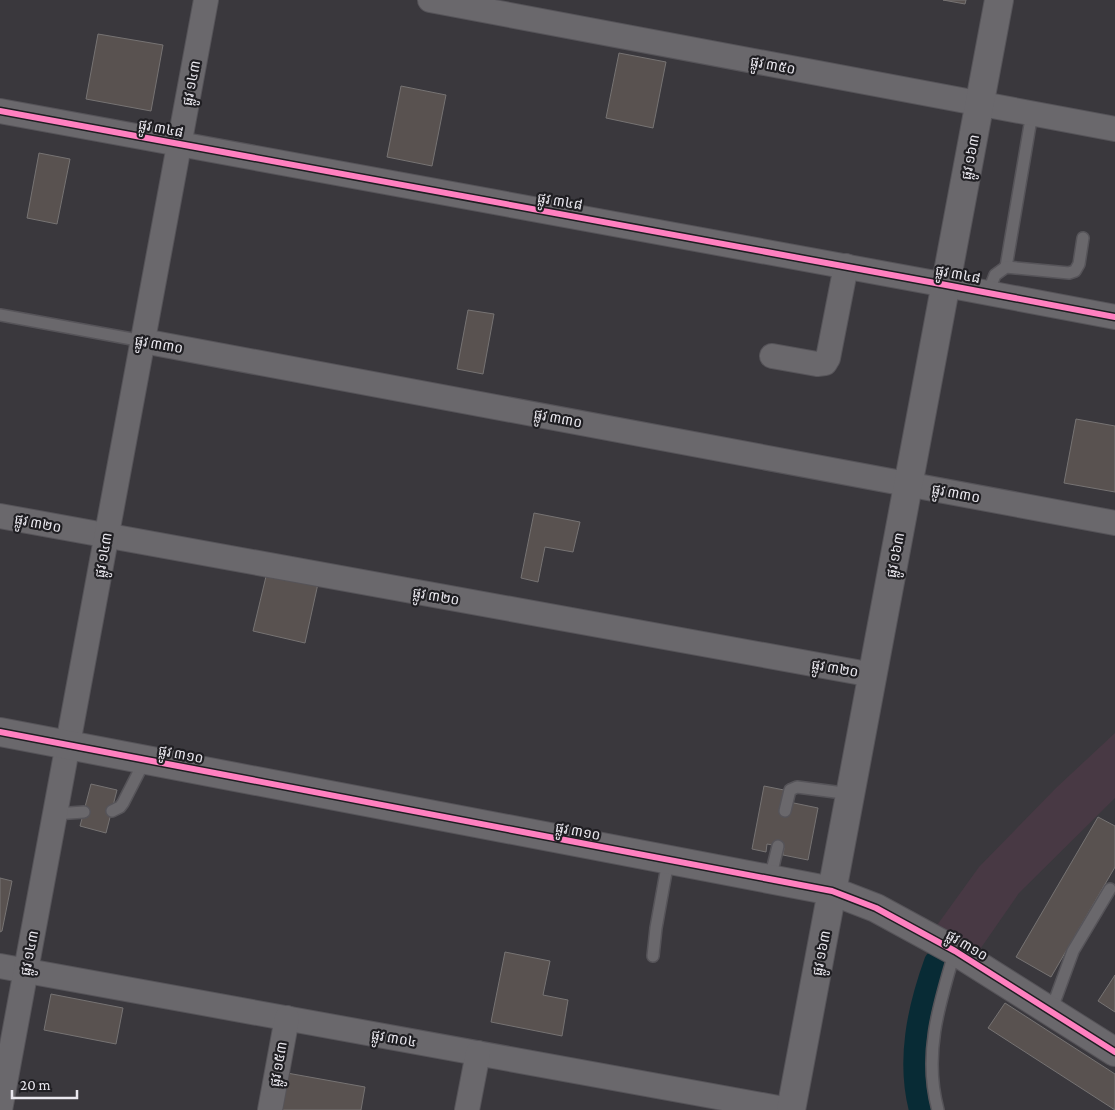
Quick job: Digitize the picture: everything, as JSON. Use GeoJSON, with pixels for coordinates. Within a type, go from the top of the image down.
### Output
{"type":"FeatureCollection","features":[{"type":"Feature","properties":{"kind":"street","name":"ផ្លូវ ១៤៣"},"geometry":{"type":"LineString","coordinates":[[0,1110],[206,0]]}},
{"type":"Feature","properties":{"kind":"street","name":"ផ្លូវ ៣៥០"},"geometry":{"type":"LineString","coordinates":[[430,0],[1115,129]]}},
{"type":"Feature","properties":{"kind":"street","name":"ផ្លូវ ១៦៣"},"geometry":{"type":"LineString","coordinates":[[790,1110],[999,0]]}},
{"type":"Feature","properties":{"kind":"street","name":"ផ្លូវ ៣៤៨"},"geometry":{"type":"LineString","coordinates":[[0,111],[946,284],[1115,317]]}},
{"type":"Feature","properties":{"kind":"street"},"geometry":{"type":"LineString","coordinates":[[772,356],[817,364],[825,363],[828,358],[846,266]]}},
{"type":"Feature","properties":{"kind":"street","name":"ផ្លូវ ៣៣០"},"geometry":{"type":"LineString","coordinates":[[143,341],[1115,523]]}},
{"type":"Feature","properties":{"kind":"street","name":"ផ្លូវ ៣២០"},"geometry":{"type":"LineString","coordinates":[[0,516],[873,675]]}},
{"type":"Feature","properties":{"kind":"street","name":"ផ្លូវ ៣១០"},"geometry":{"type":"LineString","coordinates":[[0,732],[832,892],[876,908],[955,951],[1115,1052]]}},
{"type":"Feature","properties":{"kind":"street","name":"ផ្លូវ ៣០៤"},"geometry":{"type":"LineString","coordinates":[[0,966],[790,1110]]}},
{"type":"Feature","properties":{"kind":"street","name":"ផ្លូវ ១៥៣"},"geometry":{"type":"LineString","coordinates":[[270,1110],[287,1018]]}},
{"type":"Feature","properties":{"kind":"street"},"geometry":{"type":"LineString","coordinates":[[467,1110],[478,1053]]}},
{"type":"Feature","properties":{"kind":"lane"},"geometry":{"type":"LineString","coordinates":[[988,293],[995,276],[1006,267],[1032,113]]}},
{"type":"Feature","properties":{"kind":"lane"},"geometry":{"type":"LineString","coordinates":[[1006,267],[1069,273],[1075,271],[1079,264],[1083,238]]}},
{"type":"Feature","properties":{"kind":"lane","name":"ផ្លូវ ៣៣០"},"geometry":{"type":"LineString","coordinates":[[0,315],[143,341]]}},
{"type":"Feature","properties":{"kind":"lane"},"geometry":{"type":"LineString","coordinates":[[112,811],[123,803],[144,760]]}},
{"type":"Feature","properties":{"kind":"lane"},"geometry":{"type":"LineString","coordinates":[[786,811],[790,790],[797,787],[851,794]]}},
{"type":"Feature","properties":{"kind":"lane"},"geometry":{"type":"LineString","coordinates":[[55,814],[84,812]]}},
{"type":"Feature","properties":{"kind":"lane"},"geometry":{"type":"LineString","coordinates":[[770,880],[778,846]]}},
{"type":"Feature","properties":{"kind":"lane"},"geometry":{"type":"LineString","coordinates":[[653,956],[668,860]]}},
{"type":"Feature","properties":{"kind":"lane"},"geometry":{"type":"LineString","coordinates":[[1051,1012],[1073,951],[1110,889]]}},
{"type":"Feature","properties":{"kind":"lane"},"geometry":{"type":"LineString","coordinates":[[938,1110],[935,1096],[932,1044],[942,996],[955,951]]}},
{"type":"Feature","properties":{"kind":"shaded area"},"geometry":{"type":"Polygon","coordinates":[[[1115,733],[1115,798],[1019,893],[976,955],[935,928],[979,867],[1056,788],[1115,733]]]}},
{"type":"Feature","properties":{"kind":"building"},"geometry":{"type":"Polygon","coordinates":[[[943,0],[966,0],[965,4],[943,0]]]}},
{"type":"Feature","properties":{"kind":"building"},"geometry":{"type":"Polygon","coordinates":[[[98,34],[163,45],[151,111],[86,99],[98,34]]]}},
{"type":"Feature","properties":{"kind":"building"},"geometry":{"type":"Polygon","coordinates":[[[619,53],[666,62],[653,128],[606,118],[619,53]]]}},
{"type":"Feature","properties":{"kind":"building"},"geometry":{"type":"Polygon","coordinates":[[[401,86],[446,95],[432,166],[387,157],[401,86]]]}},
{"type":"Feature","properties":{"kind":"building"},"geometry":{"type":"Polygon","coordinates":[[[39,153],[70,159],[57,224],[27,218],[39,153]]]}},
{"type":"Feature","properties":{"kind":"building"},"geometry":{"type":"Polygon","coordinates":[[[468,310],[494,314],[483,374],[457,369],[468,310]]]}},
{"type":"Feature","properties":{"kind":"building"},"geometry":{"type":"Polygon","coordinates":[[[1076,419],[1115,426],[1115,492],[1064,483],[1076,419]]]}},
{"type":"Feature","properties":{"kind":"building"},"geometry":{"type":"Polygon","coordinates":[[[534,513],[580,522],[573,552],[545,547],[538,582],[521,578],[534,513]]]}},
{"type":"Feature","properties":{"kind":"building"},"geometry":{"type":"Polygon","coordinates":[[[268,568],[319,579],[305,643],[253,631],[268,568]]]}},
{"type":"Feature","properties":{"kind":"building"},"geometry":{"type":"Polygon","coordinates":[[[91,784],[117,790],[106,833],[80,826],[91,784]]]}},
{"type":"Feature","properties":{"kind":"building"},"geometry":{"type":"Polygon","coordinates":[[[764,786],[789,791],[789,802],[818,808],[808,860],[783,855],[784,848],[778,846],[767,844],[766,852],[752,849],[764,786]]]}},
{"type":"Feature","properties":{"kind":"building"},"geometry":{"type":"Polygon","coordinates":[[[1098,817],[1115,826],[1115,867],[1051,977],[1016,957],[1098,817]]]}},
{"type":"Feature","properties":{"kind":"building"},"geometry":{"type":"Polygon","coordinates":[[[0,878],[12,881],[2,931],[0,932],[0,878]]]}},
{"type":"Feature","properties":{"kind":"building"},"geometry":{"type":"Polygon","coordinates":[[[505,952],[550,961],[543,995],[568,1000],[562,1036],[491,1022],[505,952]]]}},
{"type":"Feature","properties":{"kind":"building"},"geometry":{"type":"Polygon","coordinates":[[[1115,975],[1115,1012],[1098,1001],[1115,975]]]}},
{"type":"Feature","properties":{"kind":"building"},"geometry":{"type":"Polygon","coordinates":[[[51,994],[123,1008],[116,1044],[44,1030],[51,994]]]}},
{"type":"Feature","properties":{"kind":"building"},"geometry":{"type":"Polygon","coordinates":[[[1005,1003],[1115,1074],[1115,1110],[988,1028],[1005,1003]]]}},
{"type":"Feature","properties":{"kind":"building"},"geometry":{"type":"Polygon","coordinates":[[[287,1073],[365,1087],[361,1110],[281,1110],[287,1073]]]}},
{"type":"Feature","properties":{"kind":"waterway"},"geometry":{"type":"LineString","coordinates":[[920,1110],[914,1072],[916,1035],[919,1016],[935,962]]}},
{"type":"Feature","properties":{"kind":"cycle path"},"geometry":{"type":"LineString","coordinates":[[0,111],[1115,317]]}},
{"type":"Feature","properties":{"kind":"cycle path"},"geometry":{"type":"LineString","coordinates":[[0,732],[832,891],[876,908],[955,951],[1115,1052]]}}]}
